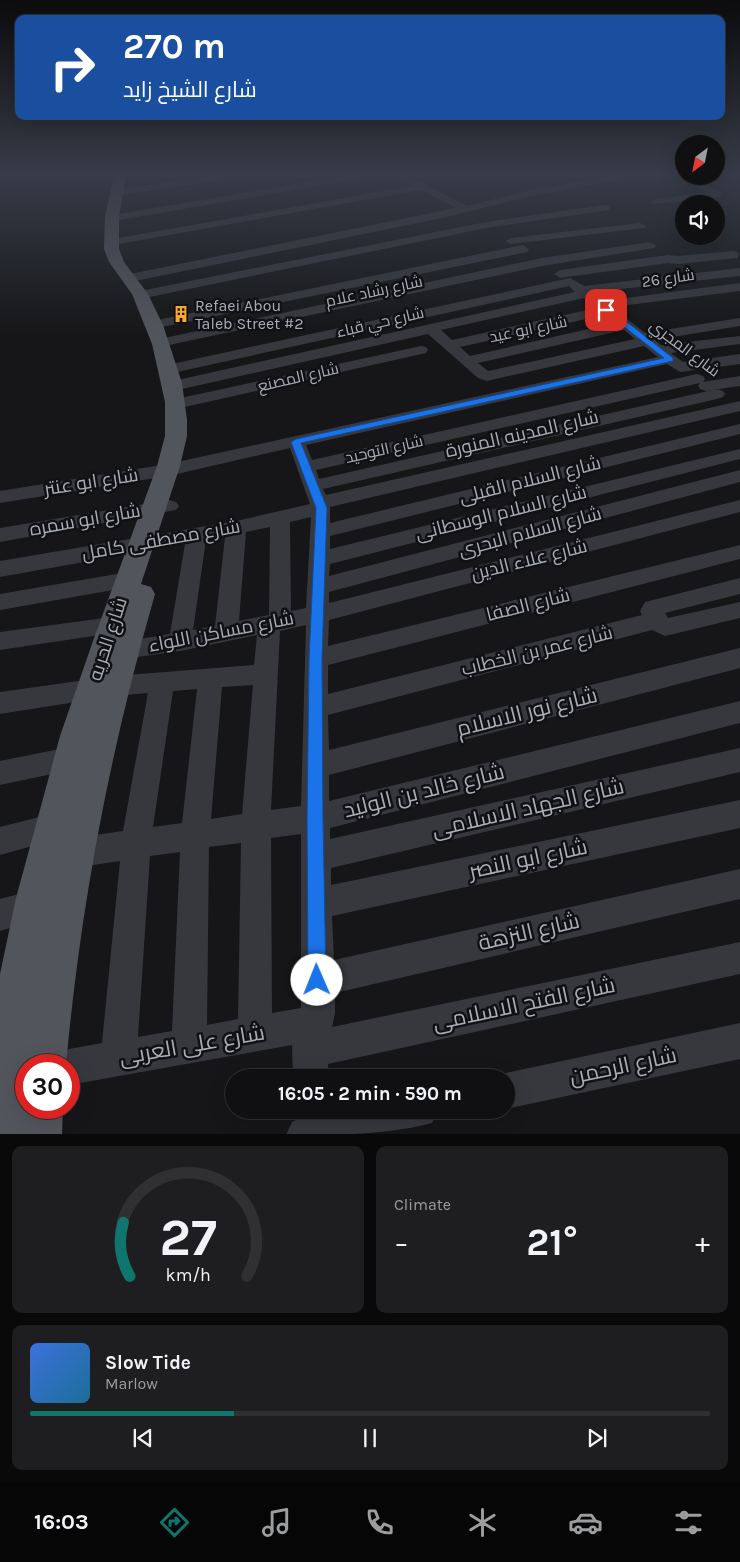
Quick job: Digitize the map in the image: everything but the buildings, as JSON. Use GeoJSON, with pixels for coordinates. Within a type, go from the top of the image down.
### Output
{"type":"FeatureCollection","features":[{"type":"Feature","properties":{"kind":"main road"},"geometry":{"type":"LineString","coordinates":[[112,228],[113,251],[116,261],[161,333]]}},
{"type":"Feature","properties":{"kind":"main road"},"geometry":{"type":"LineString","coordinates":[[123,228],[124,261],[161,333]]}},
{"type":"Feature","properties":{"kind":"main road","name":"شارع الحريه"},"geometry":{"type":"LineString","coordinates":[[38,1134],[10,1107],[6,1029],[10,976],[34,906],[44,857],[70,759],[102,687],[175,468],[176,435],[161,333]]}},
{"type":"Feature","properties":{"kind":"main road","name":"شارع الحريه"},"geometry":{"type":"LineString","coordinates":[[118,638],[128,580],[150,543]]}},
{"type":"Feature","properties":{"kind":"main road","name":"شارع الحريه"},"geometry":{"type":"LineString","coordinates":[[45,1054],[49,1013],[73,853],[86,790],[102,687]]}},
{"type":"Feature","properties":{"kind":"street"},"geometry":{"type":"LineString","coordinates":[[161,333],[407,228]]}},
{"type":"Feature","properties":{"kind":"street"},"geometry":{"type":"LineString","coordinates":[[443,228],[449,232]]}},
{"type":"Feature","properties":{"kind":"street","name":"شارع المجري"},"geometry":{"type":"LineString","coordinates":[[489,228],[570,282],[710,389]]}},
{"type":"Feature","properties":{"kind":"street"},"geometry":{"type":"LineString","coordinates":[[161,333],[527,228]]}},
{"type":"Feature","properties":{"kind":"street"},"geometry":{"type":"LineString","coordinates":[[499,235],[547,228]]}},
{"type":"Feature","properties":{"kind":"street"},"geometry":{"type":"LineString","coordinates":[[161,333],[449,232],[499,235],[610,228]]}},
{"type":"Feature","properties":{"kind":"street"},"geometry":{"type":"LineString","coordinates":[[161,333],[530,254],[650,240],[530,254],[161,333]]}},
{"type":"Feature","properties":{"kind":"street"},"geometry":{"type":"LineString","coordinates":[[570,282],[668,259],[734,256]]}},
{"type":"Feature","properties":{"kind":"street"},"geometry":{"type":"LineString","coordinates":[[161,333],[570,282],[740,272]]}},
{"type":"Feature","properties":{"kind":"street"},"geometry":{"type":"LineString","coordinates":[[161,333],[303,281]]}},
{"type":"Feature","properties":{"kind":"street","name":"شارع رشاد علام"},"geometry":{"type":"LineString","coordinates":[[161,333],[570,282]]}},
{"type":"Feature","properties":{"kind":"street","name":"شارع حي قباء"},"geometry":{"type":"LineString","coordinates":[[161,333],[431,329],[570,282]]}},
{"type":"Feature","properties":{"kind":"street","name":"شارع 26"},"geometry":{"type":"LineString","coordinates":[[450,346],[603,307],[740,288]]}},
{"type":"Feature","properties":{"kind":"street"},"geometry":{"type":"LineString","coordinates":[[660,351],[740,322]]}},
{"type":"Feature","properties":{"kind":"street","name":"شارع ابو عيد"},"geometry":{"type":"LineString","coordinates":[[467,361],[626,325]]}},
{"type":"Feature","properties":{"kind":"street"},"geometry":{"type":"LineString","coordinates":[[431,329],[483,375],[489,376],[740,340]]}},
{"type":"Feature","properties":{"kind":"street","name":"شارع المصنع"},"geometry":{"type":"LineString","coordinates":[[161,333],[421,350]]}},
{"type":"Feature","properties":{"kind":"street"},"geometry":{"type":"LineString","coordinates":[[660,351],[740,359]]}},
{"type":"Feature","properties":{"kind":"street","name":"شارع ابو عنتر"},"geometry":{"type":"LineString","coordinates":[[0,497],[175,468],[296,442],[660,351]]}},
{"type":"Feature","properties":{"kind":"street"},"geometry":{"type":"LineString","coordinates":[[316,499],[740,381]]}},
{"type":"Feature","properties":{"kind":"street"},"geometry":{"type":"LineString","coordinates":[[710,389],[739,404]]}},
{"type":"Feature","properties":{"kind":"street","name":"شارع التوحيد"},"geometry":{"type":"LineString","coordinates":[[316,499],[710,389]]}},
{"type":"Feature","properties":{"kind":"street","name":"شارع المدينه المنورة"},"geometry":{"type":"LineString","coordinates":[[316,499],[739,404]]}},
{"type":"Feature","properties":{"kind":"street","name":"شارع السلام القبلى"},"geometry":{"type":"LineString","coordinates":[[316,499],[740,429]]}},
{"type":"Feature","properties":{"kind":"street"},"geometry":{"type":"LineString","coordinates":[[296,442],[316,499],[320,559],[315,708],[318,1014],[312,1050]]}},
{"type":"Feature","properties":{"kind":"street","name":"شارع السلام الوسطانى"},"geometry":{"type":"LineString","coordinates":[[320,559],[740,454]]}},
{"type":"Feature","properties":{"kind":"street","name":"شارع السلام البحرى"},"geometry":{"type":"LineString","coordinates":[[319,587],[740,476]]}},
{"type":"Feature","properties":{"kind":"street","name":"شارع مصطفى كامل"},"geometry":{"type":"LineString","coordinates":[[0,569],[236,528],[280,517],[316,499]]}},
{"type":"Feature","properties":{"kind":"street","name":"شارع علاء الدين"},"geometry":{"type":"LineString","coordinates":[[319,614],[740,506]]}},
{"type":"Feature","properties":{"kind":"street","name":"شارع ابو سمره"},"geometry":{"type":"LineString","coordinates":[[0,534],[161,507]]}},
{"type":"Feature","properties":{"kind":"street"},"geometry":{"type":"LineString","coordinates":[[255,1033],[256,826],[265,674],[274,623],[280,517]]}},
{"type":"Feature","properties":{"kind":"street"},"geometry":{"type":"LineString","coordinates":[[226,633],[236,528]]}},
{"type":"Feature","properties":{"kind":"street"},"geometry":{"type":"LineString","coordinates":[[180,642],[197,535]]}},
{"type":"Feature","properties":{"kind":"street","name":"شارع الصفا"},"geometry":{"type":"LineString","coordinates":[[316,659],[740,552]]}},
{"type":"Feature","properties":{"kind":"street"},"geometry":{"type":"LineString","coordinates":[[0,602],[128,580]]}},
{"type":"Feature","properties":{"kind":"street"},"geometry":{"type":"LineString","coordinates":[[740,586],[654,608],[651,613],[662,626],[668,627],[740,610]]}},
{"type":"Feature","properties":{"kind":"street","name":"شارع مساكن اللواء"},"geometry":{"type":"LineString","coordinates":[[0,641],[118,638],[180,642],[319,614]]}},
{"type":"Feature","properties":{"kind":"street","name":"شارع عمر بن الخطاب"},"geometry":{"type":"LineString","coordinates":[[315,708],[657,620]]}},
{"type":"Feature","properties":{"kind":"street","name":"شارع نور الاسلام"},"geometry":{"type":"LineString","coordinates":[[315,766],[740,658]]}},
{"type":"Feature","properties":{"kind":"street"},"geometry":{"type":"LineString","coordinates":[[0,703],[102,687],[265,674]]}},
{"type":"Feature","properties":{"kind":"street"},"geometry":{"type":"LineString","coordinates":[[189,1045],[195,835],[210,679]]}},
{"type":"Feature","properties":{"kind":"street"},"geometry":{"type":"LineString","coordinates":[[119,1058],[136,843],[162,683]]}},
{"type":"Feature","properties":{"kind":"street","name":"شارع خالد بن الوليد"},"geometry":{"type":"LineString","coordinates":[[44,857],[315,818],[740,712]]}},
{"type":"Feature","properties":{"kind":"street"},"geometry":{"type":"LineString","coordinates":[[0,773],[70,759]]}},
{"type":"Feature","properties":{"kind":"street","name":"شارع الجهاد الاسلامى"},"geometry":{"type":"LineString","coordinates":[[316,857],[740,760]]}},
{"type":"Feature","properties":{"kind":"street","name":"شارع ابو النصر"},"geometry":{"type":"LineString","coordinates":[[316,904],[740,814]]}},
{"type":"Feature","properties":{"kind":"street"},"geometry":{"type":"LineString","coordinates":[[0,841],[52,828]]}},
{"type":"Feature","properties":{"kind":"street","name":"شارع النزهة"},"geometry":{"type":"LineString","coordinates":[[317,980],[740,884]]}},
{"type":"Feature","properties":{"kind":"street"},"geometry":{"type":"LineString","coordinates":[[0,915],[34,906]]}},
{"type":"Feature","properties":{"kind":"street","name":"شارع الفتح الاسلامى"},"geometry":{"type":"LineString","coordinates":[[312,1050],[740,958]]}},
{"type":"Feature","properties":{"kind":"street","name":"شارع على العربى"},"geometry":{"type":"LineString","coordinates":[[80,1065],[255,1033],[312,1050]]}},
{"type":"Feature","properties":{"kind":"street","name":"شارع الرحمن"},"geometry":{"type":"LineString","coordinates":[[515,1089],[740,1041]]}},
{"type":"Feature","properties":{"kind":"street"},"geometry":{"type":"LineString","coordinates":[[312,1126],[358,1119]]}},
{"type":"Feature","properties":{"kind":"place","name":"Refaei Abou Taleb Street #2"},"geometry":{"type":"Point","coordinates":[181,314]}},
{"type":"Feature","properties":{"kind":"route"},"geometry":{"type":"LineString","coordinates":[[317,980],[316,659],[322,508],[296,442],[670,359],[606,310]]}}]}
